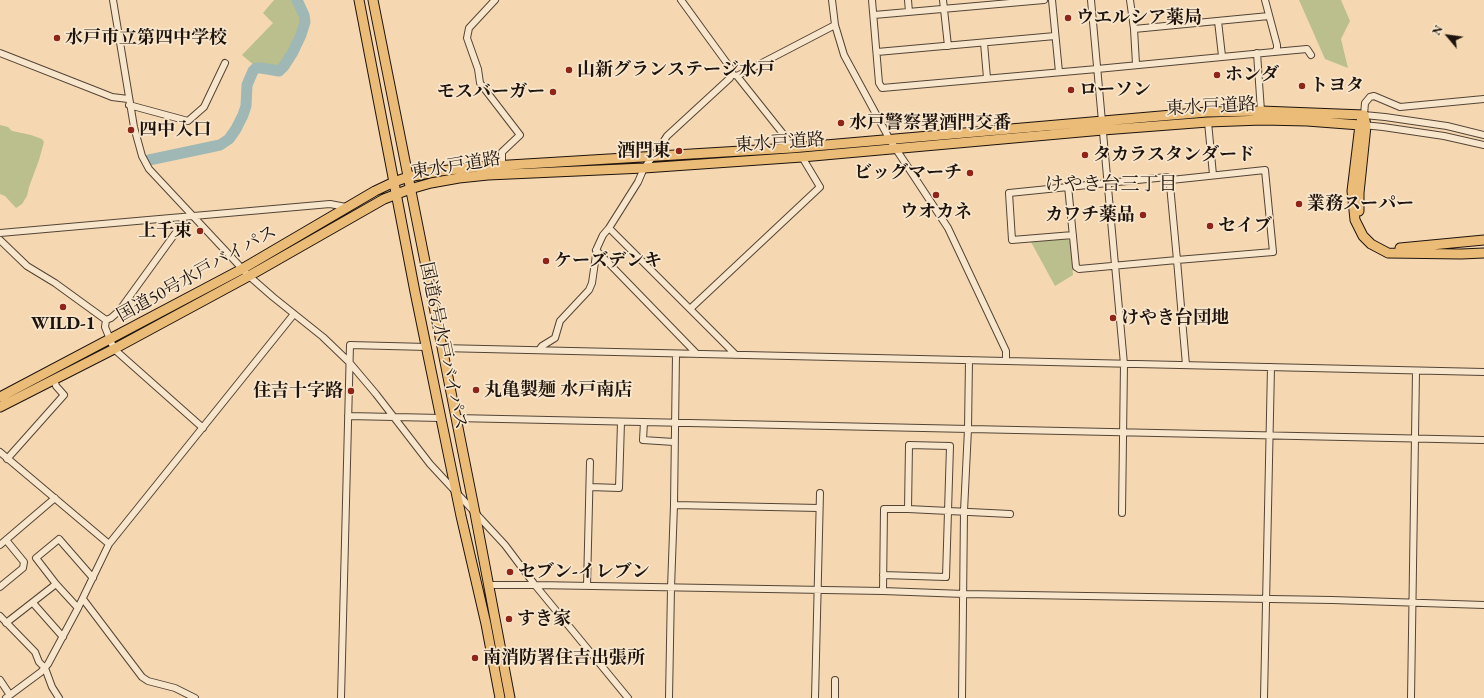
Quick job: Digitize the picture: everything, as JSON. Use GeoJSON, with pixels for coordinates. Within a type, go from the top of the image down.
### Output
{"type":"FeatureCollection","features":[{"type":"Feature","properties":{"kind":"highway","name":"国道6号水戸バイパス"},"geometry":{"type":"LineString","coordinates":[[359,0],[441,418],[486,624],[500,698]]}},
{"type":"Feature","properties":{"kind":"highway","name":"国道6号水戸バイパス"},"geometry":{"type":"LineString","coordinates":[[373,0],[475,513],[510,698]]}},
{"type":"Feature","properties":{"kind":"highway","name":"東水戸道路"},"geometry":{"type":"LineString","coordinates":[[408,177],[458,169],[502,165],[791,148],[1207,112],[1261,111],[1364,115]]}},
{"type":"Feature","properties":{"kind":"highway"},"geometry":{"type":"LineString","coordinates":[[1364,115],[1358,203],[1360,219],[1366,231],[1371,236],[1388,246],[1399,248],[1484,240]]}},
{"type":"Feature","properties":{"kind":"highway","name":"東水戸道路"},"geometry":{"type":"LineString","coordinates":[[396,194],[442,181],[474,176],[644,168],[802,157],[1208,122],[1262,120],[1307,121],[1363,125]]}},
{"type":"Feature","properties":{"kind":"highway"},"geometry":{"type":"LineString","coordinates":[[1363,125],[1352,191],[1355,220],[1363,236],[1371,244],[1388,253],[1484,253]]}},
{"type":"Feature","properties":{"kind":"highway","name":"国道50号水戸バイパス"},"geometry":{"type":"LineString","coordinates":[[0,397],[242,269],[346,207],[394,182],[408,177]]}},
{"type":"Feature","properties":{"kind":"highway","name":"国道50号水戸バイパス"},"geometry":{"type":"LineString","coordinates":[[0,408],[250,276],[330,229],[396,194]]}},
{"type":"Feature","properties":{"kind":"street"},"geometry":{"type":"LineString","coordinates":[[107,0],[113,2],[129,102],[139,148],[145,162],[156,177],[242,269],[272,297],[323,337],[349,362],[430,464],[509,549],[534,585],[628,698]]}},
{"type":"Feature","properties":{"kind":"street"},"geometry":{"type":"LineString","coordinates":[[495,0],[469,28],[467,38],[478,69],[480,83],[520,135],[502,152],[502,165]]}},
{"type":"Feature","properties":{"kind":"street"},"geometry":{"type":"LineString","coordinates":[[680,0],[732,70],[733,76],[788,140],[791,148]]}},
{"type":"Feature","properties":{"kind":"street"},"geometry":{"type":"LineString","coordinates":[[832,0],[835,25],[844,55],[890,140],[948,228],[1006,351],[1006,360]]}},
{"type":"Feature","properties":{"kind":"street"},"geometry":{"type":"LineString","coordinates":[[872,0],[879,83],[882,88],[1307,49],[1311,54]]}},
{"type":"Feature","properties":{"kind":"street"},"geometry":{"type":"LineString","coordinates":[[908,0],[909,12]]}},
{"type":"Feature","properties":{"kind":"street"},"geometry":{"type":"LineString","coordinates":[[943,0],[948,46]]}},
{"type":"Feature","properties":{"kind":"street"},"geometry":{"type":"LineString","coordinates":[[874,15],[944,9],[981,2],[1044,0]]}},
{"type":"Feature","properties":{"kind":"street"},"geometry":{"type":"LineString","coordinates":[[1052,0],[1059,72]]}},
{"type":"Feature","properties":{"kind":"street"},"geometry":{"type":"LineString","coordinates":[[1091,0],[1124,364],[1122,513]]}},
{"type":"Feature","properties":{"kind":"street"},"geometry":{"type":"LineString","coordinates":[[1130,0],[1134,29],[1136,64]]}},
{"type":"Feature","properties":{"kind":"street"},"geometry":{"type":"LineString","coordinates":[[1265,0],[1278,45],[1274,52]]}},
{"type":"Feature","properties":{"kind":"street"},"geometry":{"type":"LineString","coordinates":[[1134,29],[1269,16]]}},
{"type":"Feature","properties":{"kind":"street"},"geometry":{"type":"LineString","coordinates":[[1218,21],[1222,56]]}},
{"type":"Feature","properties":{"kind":"street"},"geometry":{"type":"LineString","coordinates":[[539,350],[542,346],[555,338],[560,321],[589,290],[592,283],[596,250],[603,235],[638,182],[644,168],[667,136],[733,76],[835,25]]}},
{"type":"Feature","properties":{"kind":"street"},"geometry":{"type":"LineString","coordinates":[[877,52],[1055,36]]}},
{"type":"Feature","properties":{"kind":"street"},"geometry":{"type":"LineString","coordinates":[[984,43],[987,78]]}},
{"type":"Feature","properties":{"kind":"street"},"geometry":{"type":"LineString","coordinates":[[0,53],[112,97],[188,121],[204,107],[225,63]]}},
{"type":"Feature","properties":{"kind":"street"},"geometry":{"type":"LineString","coordinates":[[1257,53],[1261,111]]}},
{"type":"Feature","properties":{"kind":"street"},"geometry":{"type":"LineString","coordinates":[[1484,99],[1400,107],[1374,96],[1370,97],[1365,103],[1364,115],[1440,125],[1484,135]]}},
{"type":"Feature","properties":{"kind":"street"},"geometry":{"type":"LineString","coordinates":[[1208,122],[1213,175]]}},
{"type":"Feature","properties":{"kind":"street"},"geometry":{"type":"LineString","coordinates":[[1363,125],[1444,136],[1484,145]]}},
{"type":"Feature","properties":{"kind":"street"},"geometry":{"type":"LineString","coordinates":[[690,309],[820,187],[802,157]]}},
{"type":"Feature","properties":{"kind":"street"},"geometry":{"type":"LineString","coordinates":[[1068,186],[1073,235],[1076,267],[1079,269],[1273,252],[1265,170],[1171,180],[1166,176],[1108,183],[1068,186],[1009,193],[1012,240],[1073,235]]}},
{"type":"Feature","properties":{"kind":"street"},"geometry":{"type":"LineString","coordinates":[[1171,180],[1170,185],[1176,260],[1186,365]]}},
{"type":"Feature","properties":{"kind":"street"},"geometry":{"type":"LineString","coordinates":[[0,233],[330,204],[346,207]]}},
{"type":"Feature","properties":{"kind":"street"},"geometry":{"type":"LineString","coordinates":[[106,320],[111,318],[119,311],[182,224],[183,218]]}},
{"type":"Feature","properties":{"kind":"street"},"geometry":{"type":"LineString","coordinates":[[609,228],[736,354]]}},
{"type":"Feature","properties":{"kind":"street"},"geometry":{"type":"LineString","coordinates":[[0,240],[27,266],[55,283],[106,320]]}},
{"type":"Feature","properties":{"kind":"street"},"geometry":{"type":"LineString","coordinates":[[596,250],[697,354]]}},
{"type":"Feature","properties":{"kind":"street"},"geometry":{"type":"LineString","coordinates":[[0,680],[8,697],[45,668],[83,599],[109,544],[294,314]]}},
{"type":"Feature","properties":{"kind":"street"},"geometry":{"type":"LineString","coordinates":[[106,320],[106,327],[114,349],[203,428]]}},
{"type":"Feature","properties":{"kind":"street"},"geometry":{"type":"LineString","coordinates":[[341,698],[350,345],[427,347]]}},
{"type":"Feature","properties":{"kind":"street"},"geometry":{"type":"LineString","coordinates":[[441,348],[1484,372]]}},
{"type":"Feature","properties":{"kind":"street"},"geometry":{"type":"LineString","coordinates":[[669,698],[676,354]]}},
{"type":"Feature","properties":{"kind":"street"},"geometry":{"type":"LineString","coordinates":[[962,698],[964,511],[968,429],[969,360]]}},
{"type":"Feature","properties":{"kind":"street"},"geometry":{"type":"LineString","coordinates":[[1264,698],[1271,367]]}},
{"type":"Feature","properties":{"kind":"street"},"geometry":{"type":"LineString","coordinates":[[1411,698],[1416,371]]}},
{"type":"Feature","properties":{"kind":"street"},"geometry":{"type":"LineString","coordinates":[[8,459],[64,395],[56,386],[54,380]]}},
{"type":"Feature","properties":{"kind":"street"},"geometry":{"type":"LineString","coordinates":[[348,416],[441,418]]}},
{"type":"Feature","properties":{"kind":"street"},"geometry":{"type":"LineString","coordinates":[[455,418],[1484,440]]}},
{"type":"Feature","properties":{"kind":"street"},"geometry":{"type":"LineString","coordinates":[[590,487],[619,488],[621,422]]}},
{"type":"Feature","properties":{"kind":"street"},"geometry":{"type":"LineString","coordinates":[[644,422],[643,440],[674,442]]}},
{"type":"Feature","properties":{"kind":"street"},"geometry":{"type":"LineString","coordinates":[[883,575],[946,577],[950,446],[909,445],[908,509]]}},
{"type":"Feature","properties":{"kind":"street"},"geometry":{"type":"LineString","coordinates":[[0,452],[109,544]]}},
{"type":"Feature","properties":{"kind":"street"},"geometry":{"type":"LineString","coordinates":[[587,586],[590,462]]}},
{"type":"Feature","properties":{"kind":"street"},"geometry":{"type":"LineString","coordinates":[[815,698],[820,493]]}},
{"type":"Feature","properties":{"kind":"street"},"geometry":{"type":"LineString","coordinates":[[0,545],[55,498]]}},
{"type":"Feature","properties":{"kind":"street"},"geometry":{"type":"LineString","coordinates":[[674,505],[819,508]]}},
{"type":"Feature","properties":{"kind":"street"},"geometry":{"type":"LineString","coordinates":[[883,591],[884,509],[1010,514]]}},
{"type":"Feature","properties":{"kind":"street"},"geometry":{"type":"LineString","coordinates":[[78,608],[56,584],[36,558],[59,539],[92,578]]}},
{"type":"Feature","properties":{"kind":"street"},"geometry":{"type":"LineString","coordinates":[[0,587],[24,568],[24,562],[6,540]]}},
{"type":"Feature","properties":{"kind":"street"},"geometry":{"type":"LineString","coordinates":[[6,623],[56,584]]}},
{"type":"Feature","properties":{"kind":"street"},"geometry":{"type":"LineString","coordinates":[[488,585],[883,591],[1484,605]]}},
{"type":"Feature","properties":{"kind":"street"},"geometry":{"type":"LineString","coordinates":[[83,599],[142,678],[175,688],[195,698]]}},
{"type":"Feature","properties":{"kind":"street"},"geometry":{"type":"LineString","coordinates":[[33,602],[63,637]]}},
{"type":"Feature","properties":{"kind":"street"},"geometry":{"type":"LineString","coordinates":[[0,616],[35,652],[39,662],[45,668],[58,698]]}},
{"type":"Feature","properties":{"kind":"street"},"geometry":{"type":"LineString","coordinates":[[835,680],[835,698]]}},
{"type":"Feature","properties":{"kind":"green space"},"geometry":{"type":"Polygon","coordinates":[[[274,0],[293,0],[299,9],[303,21],[293,47],[283,64],[277,69],[255,66],[242,55],[273,23],[263,13],[274,0]]]}},
{"type":"Feature","properties":{"kind":"green space"},"geometry":{"type":"Polygon","coordinates":[[[1299,0],[1341,0],[1350,21],[1341,39],[1348,68],[1325,59],[1299,0]]]}},
{"type":"Feature","properties":{"kind":"green space"},"geometry":{"type":"Polygon","coordinates":[[[0,125],[8,127],[12,131],[42,139],[44,142],[27,196],[22,204],[16,208],[5,196],[0,194],[0,125]]]}},
{"type":"Feature","properties":{"kind":"green space"},"geometry":{"type":"Polygon","coordinates":[[[1067,239],[1070,241],[1073,275],[1055,286],[1031,242],[1067,239]]]}},
{"type":"Feature","properties":{"kind":"waterway"},"geometry":{"type":"LineString","coordinates":[[149,160],[220,145],[229,139],[243,115],[246,106],[247,85],[253,71],[256,68],[279,71],[293,52],[305,22],[304,15],[297,0]]}},
{"type":"Feature","properties":{"kind":"place","name":"ウエルシア薬局"},"geometry":{"type":"Point","coordinates":[1068,18]}},
{"type":"Feature","properties":{"kind":"place","name":"水戸市立第四中学校"},"geometry":{"type":"Point","coordinates":[57,38]}},
{"type":"Feature","properties":{"kind":"place","name":"山新グランステージ水戸"},"geometry":{"type":"Point","coordinates":[569,70]}},
{"type":"Feature","properties":{"kind":"place","name":"ホンダ"},"geometry":{"type":"Point","coordinates":[1217,75]}},
{"type":"Feature","properties":{"kind":"place","name":"トヨタ"},"geometry":{"type":"Point","coordinates":[1302,86]}},
{"type":"Feature","properties":{"kind":"place","name":"ローソン"},"geometry":{"type":"Point","coordinates":[1071,90]}},
{"type":"Feature","properties":{"kind":"place","name":"モスバーガー"},"geometry":{"type":"Point","coordinates":[553,92]}},
{"type":"Feature","properties":{"kind":"place","name":"水戸警察署酒門交番"},"geometry":{"type":"Point","coordinates":[841,123]}},
{"type":"Feature","properties":{"kind":"place","name":"四中入口"},"geometry":{"type":"Point","coordinates":[131,130]}},
{"type":"Feature","properties":{"kind":"place","name":"酒門東"},"geometry":{"type":"Point","coordinates":[679,151]}},
{"type":"Feature","properties":{"kind":"place","name":"タカラスタンダード"},"geometry":{"type":"Point","coordinates":[1085,155]}},
{"type":"Feature","properties":{"kind":"place","name":"ビッグマーチ"},"geometry":{"type":"Point","coordinates":[970,173]}},
{"type":"Feature","properties":{"kind":"place","name":"ウオカネ"},"geometry":{"type":"Point","coordinates":[936,195]}},
{"type":"Feature","properties":{"kind":"place","name":"業務スーパー"},"geometry":{"type":"Point","coordinates":[1299,204]}},
{"type":"Feature","properties":{"kind":"place","name":"カワチ薬品"},"geometry":{"type":"Point","coordinates":[1143,215]}},
{"type":"Feature","properties":{"kind":"place","name":"セイブ"},"geometry":{"type":"Point","coordinates":[1210,226]}},
{"type":"Feature","properties":{"kind":"place","name":"上千束"},"geometry":{"type":"Point","coordinates":[200,231]}},
{"type":"Feature","properties":{"kind":"place","name":"ケーズデンキ"},"geometry":{"type":"Point","coordinates":[546,261]}},
{"type":"Feature","properties":{"kind":"place","name":"WILD-1"},"geometry":{"type":"Point","coordinates":[63,307]}},
{"type":"Feature","properties":{"kind":"place","name":"けやき台団地"},"geometry":{"type":"Point","coordinates":[1113,318]}},
{"type":"Feature","properties":{"kind":"place","name":"丸亀製麺 水戸南店"},"geometry":{"type":"Point","coordinates":[476,390]}},
{"type":"Feature","properties":{"kind":"place","name":"住吉十字路"},"geometry":{"type":"Point","coordinates":[351,391]}},
{"type":"Feature","properties":{"kind":"place","name":"セブン-イレブン"},"geometry":{"type":"Point","coordinates":[510,572]}},
{"type":"Feature","properties":{"kind":"place","name":"すき家"},"geometry":{"type":"Point","coordinates":[509,619]}},
{"type":"Feature","properties":{"kind":"place","name":"南消防署住吉出張所"},"geometry":{"type":"Point","coordinates":[475,658]}},
{"type":"Feature","properties":{"kind":"district","name":"けやき台三丁目"},"geometry":{"type":"Point","coordinates":[1111,185]}}]}
